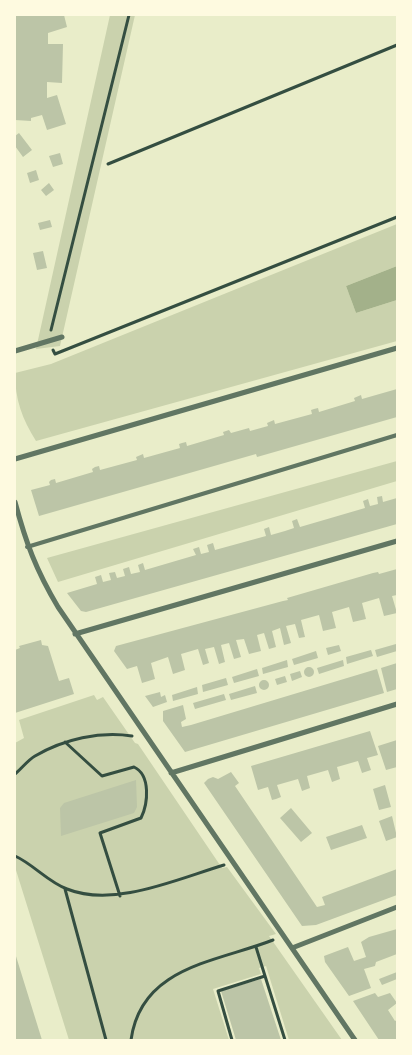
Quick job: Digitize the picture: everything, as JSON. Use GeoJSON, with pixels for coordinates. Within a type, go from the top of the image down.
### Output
{"type":"FeatureCollection","features":[{"type":"Feature","properties":{"kind":"street"},"geometry":{"type":"LineString","coordinates":[[15,351],[62,337]]}},
{"type":"Feature","properties":{"kind":"street"},"geometry":{"type":"LineString","coordinates":[[15,459],[397,348]]}},
{"type":"Feature","properties":{"kind":"street"},"geometry":{"type":"LineString","coordinates":[[15,502],[27,547],[41,578],[75,634],[355,1040]]}},
{"type":"Feature","properties":{"kind":"street"},"geometry":{"type":"LineString","coordinates":[[75,634],[397,541]]}},
{"type":"Feature","properties":{"kind":"street"},"geometry":{"type":"LineString","coordinates":[[171,773],[397,704]]}},
{"type":"Feature","properties":{"kind":"street"},"geometry":{"type":"LineString","coordinates":[[292,948],[397,907]]}},
{"type":"Feature","properties":{"kind":"lane"},"geometry":{"type":"LineString","coordinates":[[27,547],[397,435]]}},
{"type":"Feature","properties":{"kind":"path"},"geometry":{"type":"LineString","coordinates":[[129,15],[49,340],[55,354],[397,218]]}},
{"type":"Feature","properties":{"kind":"path"},"geometry":{"type":"LineString","coordinates":[[108,164],[397,45]]}},
{"type":"Feature","properties":{"kind":"path"},"geometry":{"type":"LineString","coordinates":[[15,774],[34,757],[65,742],[111,733],[146,738]]}},
{"type":"Feature","properties":{"kind":"path"},"geometry":{"type":"LineString","coordinates":[[65,742],[102,776],[134,767],[143,775],[146,784],[145,810],[141,818],[100,832],[120,896]]}},
{"type":"Feature","properties":{"kind":"path"},"geometry":{"type":"LineString","coordinates":[[15,856],[65,889],[94,897],[120,896],[233,863]]}},
{"type":"Feature","properties":{"kind":"path"},"geometry":{"type":"LineString","coordinates":[[65,889],[106,1040]]}},
{"type":"Feature","properties":{"kind":"path"},"geometry":{"type":"LineString","coordinates":[[131,1040],[134,1022],[149,995],[190,966],[284,937]]}},
{"type":"Feature","properties":{"kind":"path"},"geometry":{"type":"LineString","coordinates":[[256,947],[285,1040]]}},
{"type":"Feature","properties":{"kind":"path"},"geometry":{"type":"LineString","coordinates":[[232,1040],[218,991],[265,976]]}},
{"type":"Feature","properties":{"kind":"shaded area"},"geometry":{"type":"Polygon","coordinates":[[[110,15],[135,15],[60,346],[36,349],[110,15]]]}},
{"type":"Feature","properties":{"kind":"shaded area"},"geometry":{"type":"Polygon","coordinates":[[[397,224],[397,266],[346,286],[356,313],[397,300],[397,341],[36,441],[31,433],[23,417],[18,400],[15,373],[51,364],[397,224]]]}},
{"type":"Feature","properties":{"kind":"shaded area"},"geometry":{"type":"Polygon","coordinates":[[[397,266],[397,300],[356,313],[346,286],[397,266]]]}},
{"type":"Feature","properties":{"kind":"shaded area"},"geometry":{"type":"Polygon","coordinates":[[[397,461],[397,481],[58,582],[47,558],[397,461]]]}},
{"type":"Feature","properties":{"kind":"shaded area"},"geometry":{"type":"Polygon","coordinates":[[[94,695],[97,700],[103,697],[135,743],[138,744],[222,868],[227,867],[276,934],[269,936],[342,1040],[289,1040],[266,966],[259,968],[261,974],[213,989],[229,1040],[69,1040],[15,867],[15,743],[24,738],[19,720],[94,695]]]}},
{"type":"Feature","properties":{"kind":"building"},"geometry":{"type":"Polygon","coordinates":[[[15,15],[64,15],[67,27],[48,33],[48,44],[63,44],[62,83],[47,82],[47,98],[57,95],[66,124],[47,130],[42,115],[31,118],[31,121],[15,120],[15,15]]]}},
{"type":"Feature","properties":{"kind":"building"},"geometry":{"type":"Polygon","coordinates":[[[19,133],[32,150],[23,157],[15,146],[15,136],[19,133]]]}},
{"type":"Feature","properties":{"kind":"building"},"geometry":{"type":"Polygon","coordinates":[[[60,153],[63,164],[53,167],[49,156],[60,153]]]}},
{"type":"Feature","properties":{"kind":"building"},"geometry":{"type":"Polygon","coordinates":[[[36,170],[39,180],[30,183],[27,173],[36,170]]]}},
{"type":"Feature","properties":{"kind":"building"},"geometry":{"type":"Polygon","coordinates":[[[49,183],[54,190],[46,196],[41,190],[49,183]]]}},
{"type":"Feature","properties":{"kind":"building"},"geometry":{"type":"Polygon","coordinates":[[[50,220],[52,227],[40,230],[38,223],[50,220]]]}},
{"type":"Feature","properties":{"kind":"building"},"geometry":{"type":"Polygon","coordinates":[[[43,251],[47,268],[37,270],[33,253],[43,251]]]}},
{"type":"Feature","properties":{"kind":"building"},"geometry":{"type":"Polygon","coordinates":[[[397,389],[397,417],[257,457],[256,454],[39,516],[31,490],[50,485],[49,482],[51,480],[55,479],[56,483],[93,472],[92,469],[95,467],[99,466],[100,470],[137,460],[136,457],[143,454],[144,458],[180,448],[179,444],[186,442],[187,446],[224,435],[223,432],[229,430],[231,433],[249,428],[250,431],[268,426],[267,423],[274,420],[275,424],[312,414],[311,410],[314,409],[318,408],[319,412],[355,401],[354,398],[361,395],[362,399],[397,389]]]}},
{"type":"Feature","properties":{"kind":"building"},"geometry":{"type":"Polygon","coordinates":[[[382,496],[383,502],[397,498],[397,524],[86,612],[81,611],[67,593],[97,584],[95,577],[101,575],[103,582],[111,580],[109,573],[115,572],[117,578],[125,576],[123,569],[129,567],[131,574],[140,572],[138,565],[143,563],[145,570],[196,555],[193,549],[199,547],[201,554],[209,552],[207,545],[213,543],[215,550],[266,536],[264,529],[269,527],[271,535],[285,531],[294,528],[292,521],[297,519],[300,527],[365,508],[363,501],[368,499],[370,506],[378,504],[377,497],[382,496]]]}},
{"type":"Feature","properties":{"kind":"building"},"geometry":{"type":"Polygon","coordinates":[[[397,569],[397,595],[392,596],[397,613],[384,616],[379,598],[362,603],[366,619],[353,622],[349,607],[332,612],[336,628],[323,631],[319,615],[301,620],[305,637],[299,638],[295,624],[286,626],[291,643],[284,645],[280,628],[272,631],[276,647],[269,649],[264,633],[257,635],[261,651],[249,654],[244,639],[236,640],[241,657],[234,659],[229,643],[221,645],[225,662],[219,664],[214,647],[205,649],[209,663],[203,665],[198,649],[181,654],[185,670],[173,674],[168,657],[151,663],[155,679],[142,683],[137,666],[127,669],[114,651],[116,646],[288,600],[287,598],[373,573],[378,572],[379,574],[397,569]]]}},
{"type":"Feature","properties":{"kind":"building"},"geometry":{"type":"Polygon","coordinates":[[[41,640],[42,645],[48,646],[59,681],[69,678],[74,694],[15,713],[15,650],[20,648],[19,646],[41,640]]]}},
{"type":"Feature","properties":{"kind":"building"},"geometry":{"type":"Polygon","coordinates":[[[396,644],[397,651],[377,657],[375,650],[396,644]]]}},
{"type":"Feature","properties":{"kind":"building"},"geometry":{"type":"Polygon","coordinates":[[[339,645],[341,651],[328,655],[326,648],[339,645]]]}},
{"type":"Feature","properties":{"kind":"building"},"geometry":{"type":"Polygon","coordinates":[[[371,650],[373,656],[347,664],[346,657],[371,650]]]}},
{"type":"Feature","properties":{"kind":"building"},"geometry":{"type":"Polygon","coordinates":[[[316,651],[318,658],[294,665],[292,659],[316,651]]]}},
{"type":"Feature","properties":{"kind":"building"},"geometry":{"type":"Polygon","coordinates":[[[287,660],[288,667],[263,674],[262,668],[287,660]]]}},
{"type":"Feature","properties":{"kind":"building"},"geometry":{"type":"Polygon","coordinates":[[[343,660],[344,666],[319,674],[317,668],[343,660]]]}},
{"type":"Feature","properties":{"kind":"building"},"geometry":{"type":"Polygon","coordinates":[[[397,663],[397,689],[387,692],[381,668],[397,663]]]}},
{"type":"Feature","properties":{"kind":"building"},"geometry":{"type":"Polygon","coordinates":[[[309,667],[314,672],[309,677],[304,672],[309,667]]]}},
{"type":"Feature","properties":{"kind":"building"},"geometry":{"type":"Polygon","coordinates":[[[257,669],[259,676],[234,683],[232,677],[257,669]]]}},
{"type":"Feature","properties":{"kind":"building"},"geometry":{"type":"Polygon","coordinates":[[[377,669],[384,693],[185,752],[163,721],[163,711],[183,705],[186,719],[181,722],[182,727],[377,669]]]}},
{"type":"Feature","properties":{"kind":"building"},"geometry":{"type":"Polygon","coordinates":[[[300,671],[302,677],[292,681],[290,674],[300,671]]]}},
{"type":"Feature","properties":{"kind":"building"},"geometry":{"type":"Polygon","coordinates":[[[285,676],[287,682],[277,685],[275,679],[285,676]]]}},
{"type":"Feature","properties":{"kind":"building"},"geometry":{"type":"Polygon","coordinates":[[[226,678],[228,685],[203,692],[202,685],[226,678]]]}},
{"type":"Feature","properties":{"kind":"building"},"geometry":{"type":"Polygon","coordinates":[[[264,680],[269,685],[264,690],[259,685],[264,680]]]}},
{"type":"Feature","properties":{"kind":"building"},"geometry":{"type":"Polygon","coordinates":[[[255,686],[257,693],[231,700],[229,694],[255,686]]]}},
{"type":"Feature","properties":{"kind":"building"},"geometry":{"type":"Polygon","coordinates":[[[197,687],[198,694],[173,701],[172,695],[197,687]]]}},
{"type":"Feature","properties":{"kind":"building"},"geometry":{"type":"Polygon","coordinates":[[[160,692],[161,697],[165,695],[167,702],[153,707],[145,696],[160,692]]]}},
{"type":"Feature","properties":{"kind":"building"},"geometry":{"type":"Polygon","coordinates":[[[224,694],[226,700],[195,709],[193,703],[224,694]]]}},
{"type":"Feature","properties":{"kind":"building"},"geometry":{"type":"Polygon","coordinates":[[[370,731],[378,755],[367,758],[371,770],[362,773],[358,761],[337,767],[340,779],[332,782],[328,770],[307,776],[310,788],[302,791],[298,779],[277,785],[281,797],[272,800],[268,787],[258,790],[251,766],[370,731]]]}},
{"type":"Feature","properties":{"kind":"building"},"geometry":{"type":"Polygon","coordinates":[[[397,740],[397,767],[386,770],[378,746],[397,740]]]}},
{"type":"Feature","properties":{"kind":"building"},"geometry":{"type":"Polygon","coordinates":[[[231,772],[239,783],[235,786],[317,907],[325,905],[322,897],[397,869],[397,895],[316,925],[302,926],[204,783],[208,779],[213,777],[218,779],[231,772]]]}},
{"type":"Feature","properties":{"kind":"building"},"geometry":{"type":"Polygon","coordinates":[[[136,780],[137,807],[134,813],[61,836],[60,808],[64,803],[136,780]]]}},
{"type":"Feature","properties":{"kind":"building"},"geometry":{"type":"Polygon","coordinates":[[[385,785],[391,807],[379,810],[373,789],[385,785]]]}},
{"type":"Feature","properties":{"kind":"building"},"geometry":{"type":"Polygon","coordinates":[[[291,808],[312,833],[301,842],[280,818],[291,808]]]}},
{"type":"Feature","properties":{"kind":"building"},"geometry":{"type":"Polygon","coordinates":[[[392,816],[397,837],[386,841],[379,821],[392,816]]]}},
{"type":"Feature","properties":{"kind":"building"},"geometry":{"type":"Polygon","coordinates":[[[362,825],[367,838],[331,850],[326,837],[362,825]]]}},
{"type":"Feature","properties":{"kind":"building"},"geometry":{"type":"Polygon","coordinates":[[[397,929],[397,954],[376,962],[375,966],[364,969],[371,988],[349,996],[325,962],[324,956],[348,947],[354,961],[366,957],[361,942],[369,937],[397,929]]]}},
{"type":"Feature","properties":{"kind":"building"},"geometry":{"type":"Polygon","coordinates":[[[15,953],[42,1040],[15,1040],[15,953]]]}},
{"type":"Feature","properties":{"kind":"building"},"geometry":{"type":"Polygon","coordinates":[[[397,972],[397,979],[382,985],[379,979],[397,972]]]}},
{"type":"Feature","properties":{"kind":"building"},"geometry":{"type":"Polygon","coordinates":[[[261,979],[281,1040],[236,1040],[221,991],[261,979]]]}},
{"type":"Feature","properties":{"kind":"building"},"geometry":{"type":"Polygon","coordinates":[[[375,993],[378,997],[390,993],[397,1003],[388,1010],[395,1021],[397,1020],[397,1040],[379,1040],[353,1001],[375,993]]]}}]}
